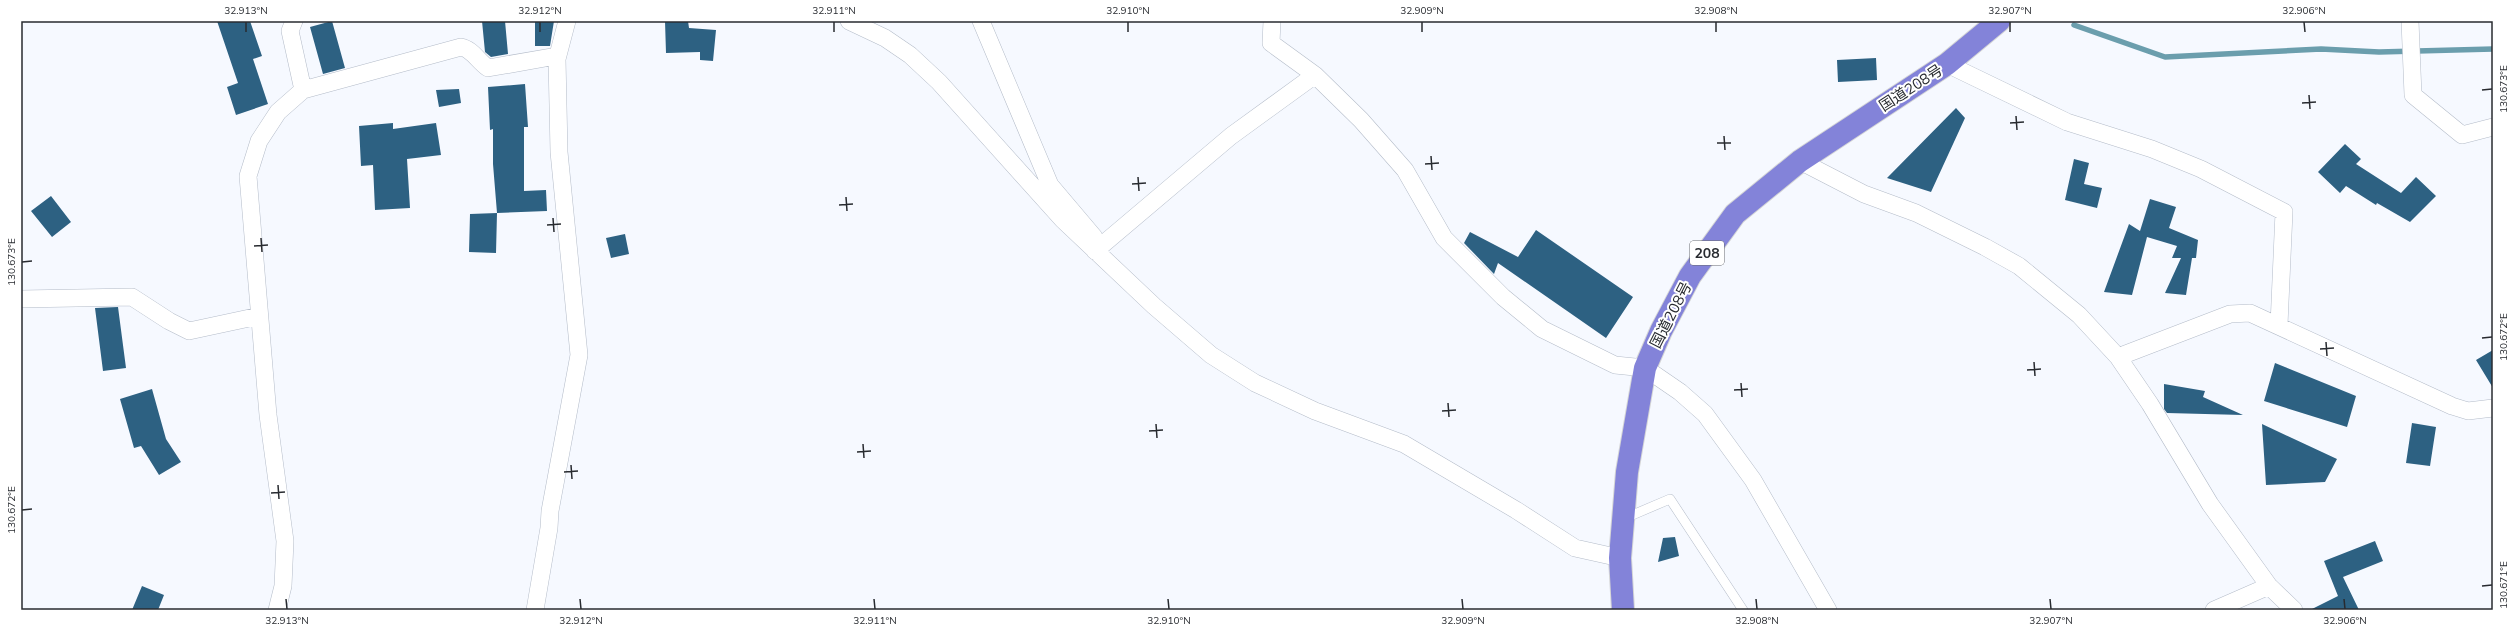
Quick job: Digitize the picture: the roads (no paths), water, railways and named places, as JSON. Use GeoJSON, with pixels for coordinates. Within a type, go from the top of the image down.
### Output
{"type":"FeatureCollection","features":[{"type":"Feature","properties":{"kind":"highway","name":"国道208号"},"geometry":{"type":"LineString","coordinates":[[1623,610],[1620,558],[1627,472],[1645,368],[1661,332],[1690,276],[1735,214],[1800,161],[1947,64],[1999,21]]}},
{"type":"Feature","properties":{"kind":"street"},"geometry":{"type":"LineString","coordinates":[[294,21],[290,31],[303,90]]}},
{"type":"Feature","properties":{"kind":"street"},"geometry":{"type":"LineString","coordinates":[[535,610],[549,528],[550,511],[579,355],[559,152],[557,59],[567,21]]}},
{"type":"Feature","properties":{"kind":"street"},"geometry":{"type":"LineString","coordinates":[[849,21],[885,38],[910,55],[939,82],[1012,166],[1211,355],[1255,383],[1315,411],[1404,444],[1516,510],[1575,548],[1620,558]]}},
{"type":"Feature","properties":{"kind":"street"},"geometry":{"type":"LineString","coordinates":[[981,21],[1050,185],[1097,248]]}},
{"type":"Feature","properties":{"kind":"street"},"geometry":{"type":"LineString","coordinates":[[1272,21],[1271,43],[1315,75],[1361,120],[1405,170],[1444,238],[1503,297],[1542,329],[1615,365],[1645,368],[1680,392],[1705,414],[1753,480],[1828,610]]}},
{"type":"Feature","properties":{"kind":"street"},"geometry":{"type":"LineString","coordinates":[[2410,21],[2413,95],[2462,135],[2493,127]]}},
{"type":"Feature","properties":{"kind":"street"},"geometry":{"type":"LineString","coordinates":[[277,610],[283,586],[285,541],[268,415],[248,176],[258,141],[278,112],[303,90],[461,47],[468,48],[480,62],[488,68],[551,57],[557,59]]}},
{"type":"Feature","properties":{"kind":"street"},"geometry":{"type":"LineString","coordinates":[[1947,64],[2067,122],[2152,149],[2202,169],[2284,212],[2279,326]]}},
{"type":"Feature","properties":{"kind":"street"},"geometry":{"type":"LineString","coordinates":[[1097,248],[1231,136],[1315,75]]}},
{"type":"Feature","properties":{"kind":"street"},"geometry":{"type":"LineString","coordinates":[[1800,161],[1864,194],[1916,213],[2020,266],[2079,315],[2118,357],[2150,404],[2210,504],[2269,586],[2294,610]]}},
{"type":"Feature","properties":{"kind":"street"},"geometry":{"type":"LineString","coordinates":[[21,299],[132,297],[168,321],[189,331],[259,316]]}},
{"type":"Feature","properties":{"kind":"street"},"geometry":{"type":"LineString","coordinates":[[2118,357],[2230,314],[2250,313],[2365,368],[2452,406],[2468,411],[2493,408]]}},
{"type":"Feature","properties":{"kind":"street"},"geometry":{"type":"LineString","coordinates":[[2214,610],[2269,586]]}},
{"type":"Feature","properties":{"kind":"lane"},"geometry":{"type":"LineString","coordinates":[[1623,519],[1670,499],[1743,610]]}},
{"type":"Feature","properties":{"kind":"waterway"},"geometry":{"type":"LineString","coordinates":[[2074,25],[2165,57],[2321,49],[2379,52],[2493,49]]}}]}
